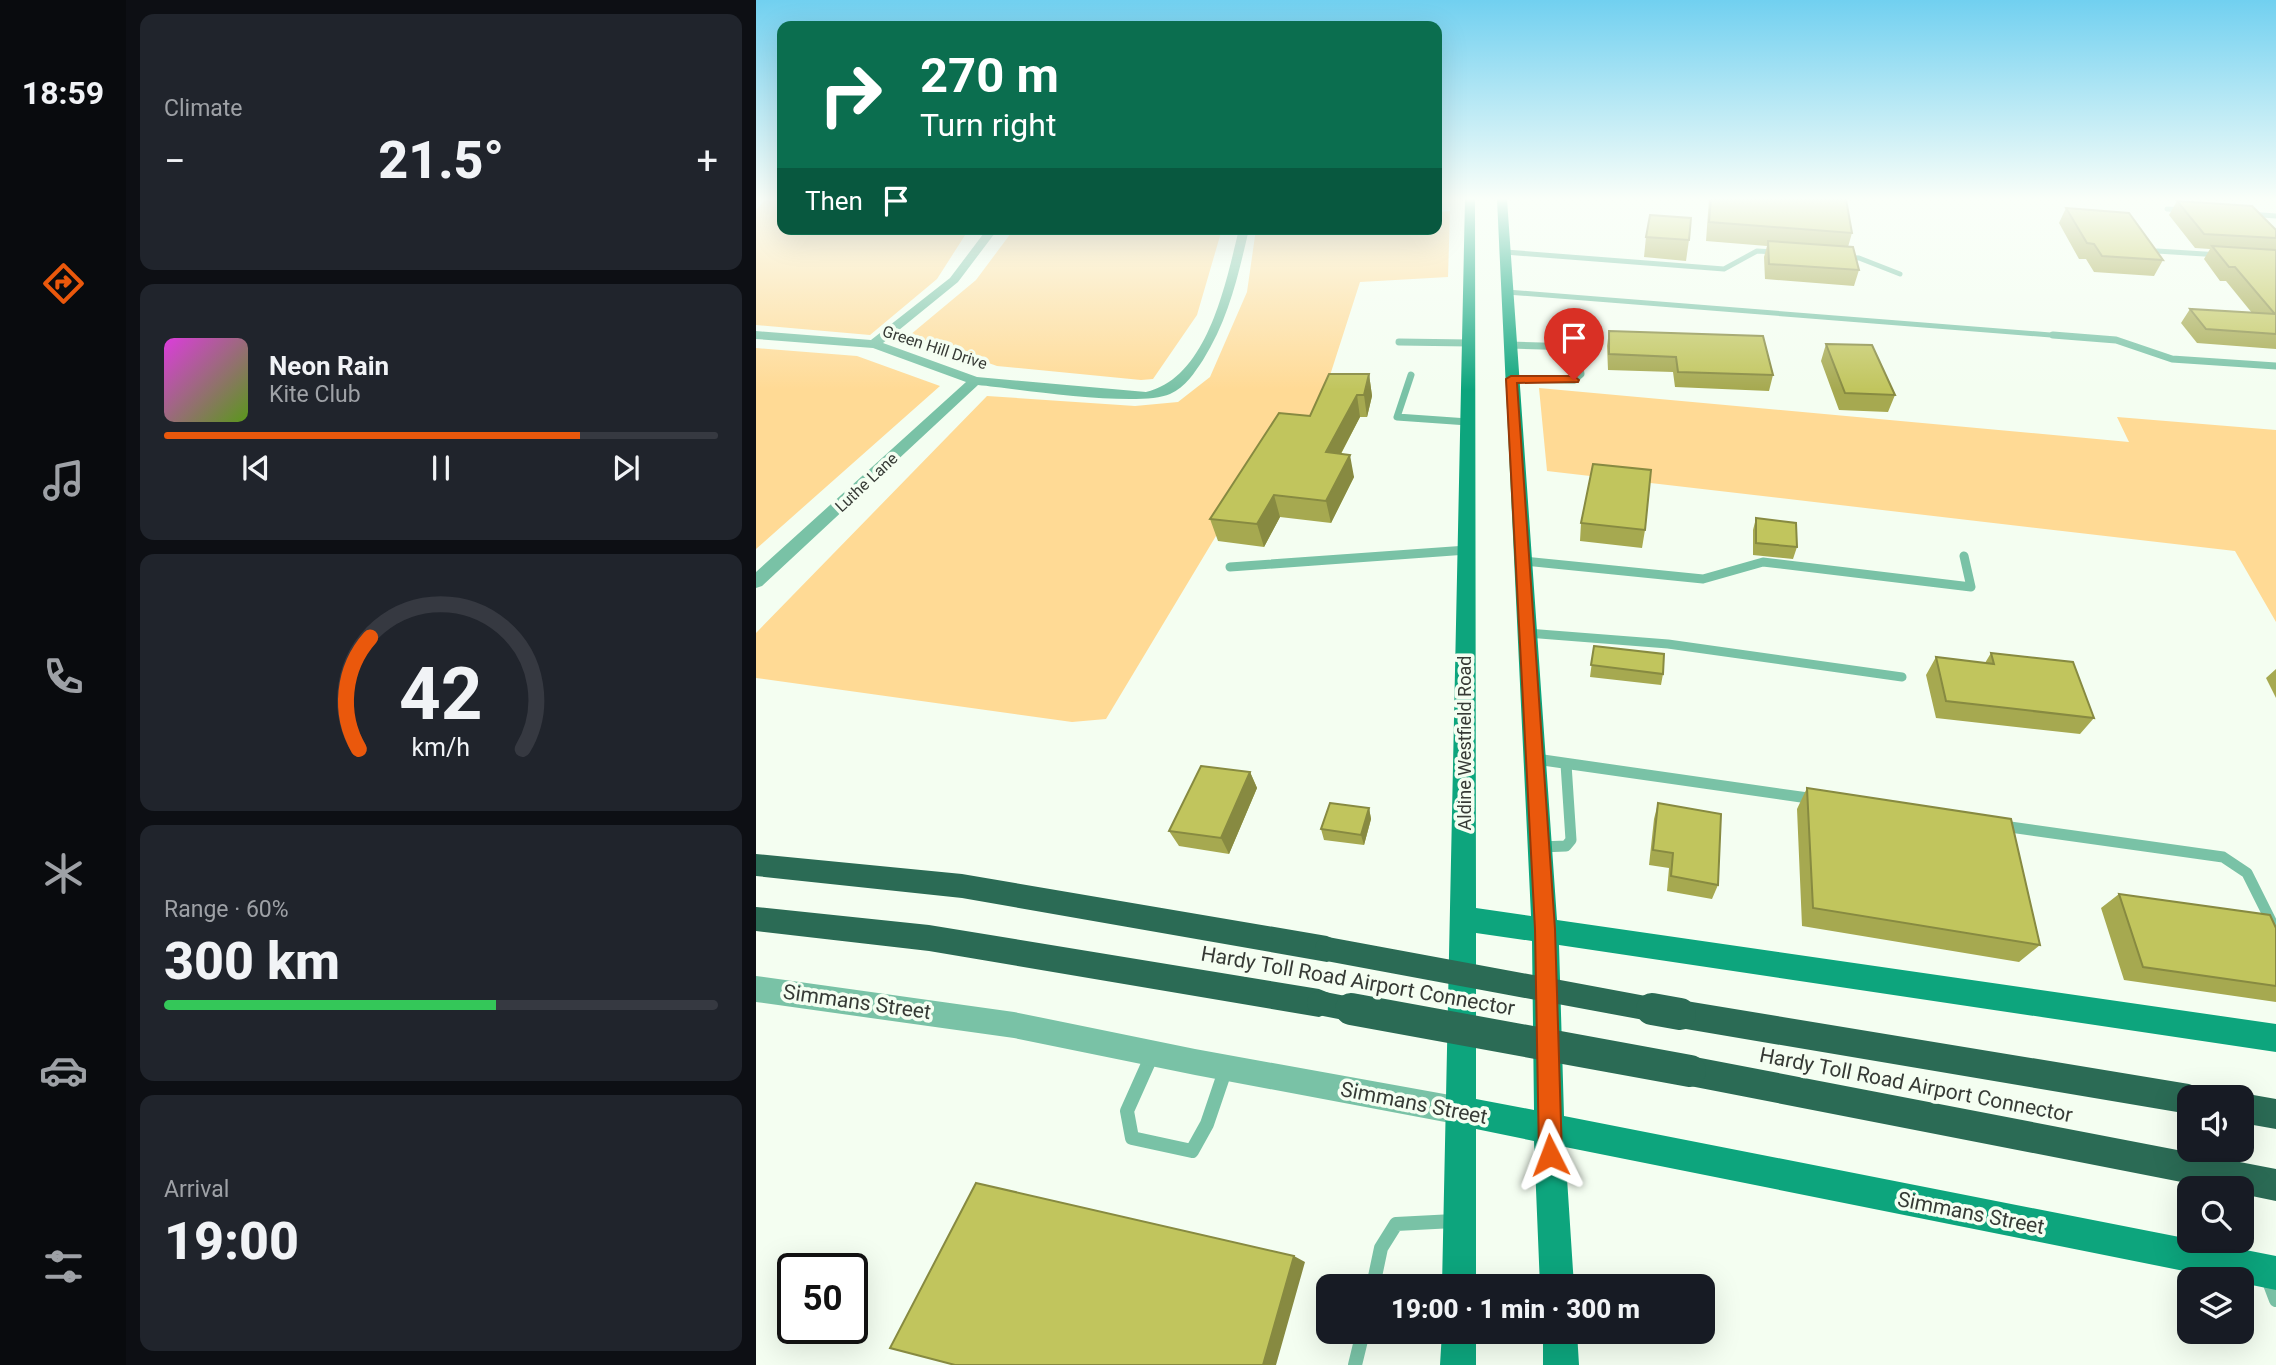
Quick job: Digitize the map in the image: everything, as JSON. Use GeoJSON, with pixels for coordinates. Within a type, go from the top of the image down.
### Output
{"type":"FeatureCollection","features":[{"type":"Feature","properties":{"kind":"highway","name":"Hardy Toll Road Airport Connector"},"geometry":{"type":"LineString","coordinates":[[756,865],[962,886],[1681,1014],[2177,1097]]}},
{"type":"Feature","properties":{"kind":"highway","name":"Hardy Toll Road Airport Connector"},"geometry":{"type":"LineString","coordinates":[[756,919],[929,938],[1318,1003],[1690,1071],[2276,1185]]}},
{"type":"Feature","properties":{"kind":"highway"},"geometry":{"type":"LineString","coordinates":[[2254,1110],[2276,1114]]}},
{"type":"Feature","properties":{"kind":"main road","name":"Aldine Westfield Road"},"geometry":{"type":"LineString","coordinates":[[1459,1274],[1469,343],[1490,263]]}},
{"type":"Feature","properties":{"kind":"main road","name":"Aldine Westfield Road"},"geometry":{"type":"LineString","coordinates":[[1493,263],[1507,292],[1541,847],[1549,1129],[1556,1274]]}},
{"type":"Feature","properties":{"kind":"main road"},"geometry":{"type":"LineString","coordinates":[[1464,919],[2276,1038]]}},
{"type":"Feature","properties":{"kind":"main road","name":"Simmans Street"},"geometry":{"type":"LineString","coordinates":[[1461,1111],[2273,1282]]}},
{"type":"Feature","properties":{"kind":"main road"},"geometry":{"type":"LineString","coordinates":[[1458,1365],[1459,1344]]}},
{"type":"Feature","properties":{"kind":"main road"},"geometry":{"type":"LineString","coordinates":[[1561,1344],[1562,1365]]}},
{"type":"Feature","properties":{"kind":"street"},"geometry":{"type":"LineString","coordinates":[[874,344],[954,280],[967,263]]}},
{"type":"Feature","properties":{"kind":"street","name":"Green Hill Drive"},"geometry":{"type":"LineString","coordinates":[[756,335],[874,344],[975,381],[1146,396],[1164,392],[1182,380],[1224,315],[1237,263]]}},
{"type":"Feature","properties":{"kind":"street","name":"Luthe Lane"},"geometry":{"type":"LineString","coordinates":[[756,582],[975,381]]}},
{"type":"Feature","properties":{"kind":"street","name":"Simmans Street"},"geometry":{"type":"LineString","coordinates":[[756,989],[1014,1024],[1226,1068],[1461,1111]]}},
{"type":"Feature","properties":{"kind":"lane"},"geometry":{"type":"LineString","coordinates":[[1577,263],[1724,269],[1736,263]]}},
{"type":"Feature","properties":{"kind":"lane"},"geometry":{"type":"LineString","coordinates":[[1871,263],[1900,274]]}},
{"type":"Feature","properties":{"kind":"lane"},"geometry":{"type":"LineString","coordinates":[[1507,292],[2116,341],[2172,359],[2276,366]]}},
{"type":"Feature","properties":{"kind":"lane"},"geometry":{"type":"LineString","coordinates":[[1399,342],[1469,343]]}},
{"type":"Feature","properties":{"kind":"lane"},"geometry":{"type":"LineString","coordinates":[[1510,345],[1577,347],[1581,374],[1574,380],[1511,379]]}},
{"type":"Feature","properties":{"kind":"lane"},"geometry":{"type":"LineString","coordinates":[[1411,375],[1397,416],[1468,422]]}},
{"type":"Feature","properties":{"kind":"lane"},"geometry":{"type":"LineString","coordinates":[[1230,567],[1467,550]]}},
{"type":"Feature","properties":{"kind":"lane"},"geometry":{"type":"LineString","coordinates":[[1522,561],[1703,579],[1763,562],[1971,587],[1964,556]]}},
{"type":"Feature","properties":{"kind":"lane"},"geometry":{"type":"LineString","coordinates":[[1527,633],[1570,635],[1731,653],[1902,677]]}},
{"type":"Feature","properties":{"kind":"lane"},"geometry":{"type":"LineString","coordinates":[[1535,759],[1822,800]]}},
{"type":"Feature","properties":{"kind":"lane"},"geometry":{"type":"LineString","coordinates":[[1541,847],[1566,846],[1571,840],[1566,764]]}},
{"type":"Feature","properties":{"kind":"lane"},"geometry":{"type":"LineString","coordinates":[[1988,824],[2222,857],[2247,873],[2276,931]]}},
{"type":"Feature","properties":{"kind":"lane"},"geometry":{"type":"LineString","coordinates":[[1153,1053],[1127,1111],[1132,1139],[1192,1151],[1207,1124],[1226,1068]]}},
{"type":"Feature","properties":{"kind":"lane"},"geometry":{"type":"LineString","coordinates":[[1376,1274],[1381,1248],[1396,1224],[1460,1221]]}},
{"type":"Feature","properties":{"kind":"lane"},"geometry":{"type":"LineString","coordinates":[[1355,1365],[1360,1344]]}},
{"type":"Feature","properties":{"kind":"shaded area"},"geometry":{"type":"Polygon","coordinates":[[[756,263],[947,263],[937,279],[870,335],[756,325],[756,263]]]}},
{"type":"Feature","properties":{"kind":"shaded area"},"geometry":{"type":"Polygon","coordinates":[[[989,263],[1212,263],[1197,315],[1153,379],[1141,380],[997,366],[910,335],[976,280],[989,263]]]}},
{"type":"Feature","properties":{"kind":"shaded area"},"geometry":{"type":"Polygon","coordinates":[[[1251,263],[1448,263],[1448,277],[1360,282],[1315,422],[1237,501],[1106,719],[1072,722],[756,678],[756,633],[987,396],[1135,406],[1178,402],[1210,377],[1247,292],[1251,263]]]}},
{"type":"Feature","properties":{"kind":"shaded area"},"geometry":{"type":"Polygon","coordinates":[[[756,348],[857,356],[940,386],[756,549],[756,348]]]}},
{"type":"Feature","properties":{"kind":"shaded area"},"geometry":{"type":"Polygon","coordinates":[[[1539,388],[2129,442],[2117,417],[2276,430],[2276,622],[2235,551],[1547,471],[1539,388]]]}},
{"type":"Feature","properties":{"kind":"building"},"geometry":{"type":"Polygon","coordinates":[[[1857,263],[1859,270],[1769,264],[1857,263]]]}},
{"type":"Feature","properties":{"kind":"building"},"geometry":{"type":"Polygon","coordinates":[[[2226,263],[2276,263],[2276,334],[2206,329],[2190,309],[2275,314],[2235,267],[2229,267],[2226,263]]]}},
{"type":"Feature","properties":{"kind":"building"},"geometry":{"type":"Polygon","coordinates":[[[1609,331],[1763,336],[1773,375],[1678,372],[1676,357],[1609,354],[1609,331]]]}},
{"type":"Feature","properties":{"kind":"building"},"geometry":{"type":"Polygon","coordinates":[[[1826,344],[1872,345],[1895,395],[1845,393],[1826,344]]]}},
{"type":"Feature","properties":{"kind":"building"},"geometry":{"type":"Polygon","coordinates":[[[1329,374],[1369,374],[1364,395],[1357,395],[1326,452],[1350,455],[1326,501],[1274,495],[1257,524],[1210,519],[1279,413],[1310,416],[1329,374]]]}},
{"type":"Feature","properties":{"kind":"building"},"geometry":{"type":"Polygon","coordinates":[[[1593,464],[1651,470],[1645,530],[1581,523],[1593,464]]]}},
{"type":"Feature","properties":{"kind":"building"},"geometry":{"type":"Polygon","coordinates":[[[1756,518],[1796,523],[1797,547],[1756,543],[1756,518]]]}},
{"type":"Feature","properties":{"kind":"building"},"geometry":{"type":"Polygon","coordinates":[[[1594,646],[1664,654],[1663,674],[1591,665],[1594,646]]]}},
{"type":"Feature","properties":{"kind":"building"},"geometry":{"type":"Polygon","coordinates":[[[1991,653],[2073,662],[2094,718],[1946,701],[1936,657],[1994,664],[1991,653]]]}},
{"type":"Feature","properties":{"kind":"building"},"geometry":{"type":"Polygon","coordinates":[[[1201,766],[1250,772],[1221,838],[1169,831],[1201,766]]]}},
{"type":"Feature","properties":{"kind":"building"},"geometry":{"type":"Polygon","coordinates":[[[1807,788],[2011,819],[2040,945],[1813,908],[1807,788]]]}},
{"type":"Feature","properties":{"kind":"building"},"geometry":{"type":"Polygon","coordinates":[[[1330,803],[1369,808],[1361,835],[1321,829],[1330,803]]]}},
{"type":"Feature","properties":{"kind":"building"},"geometry":{"type":"Polygon","coordinates":[[[1658,803],[1721,814],[1718,885],[1671,876],[1673,853],[1653,850],[1658,803]]]}},
{"type":"Feature","properties":{"kind":"building"},"geometry":{"type":"Polygon","coordinates":[[[2119,894],[2270,915],[2276,928],[2276,986],[2143,967],[2119,894]]]}},
{"type":"Feature","properties":{"kind":"building"},"geometry":{"type":"Polygon","coordinates":[[[976,1183],[1294,1256],[1263,1365],[955,1365],[890,1348],[976,1183]]]}},
{"type":"Feature","properties":{"kind":"route"},"geometry":{"type":"LineString","coordinates":[[1550,1155],[1545,929],[1511,379],[1574,380]]}}]}
